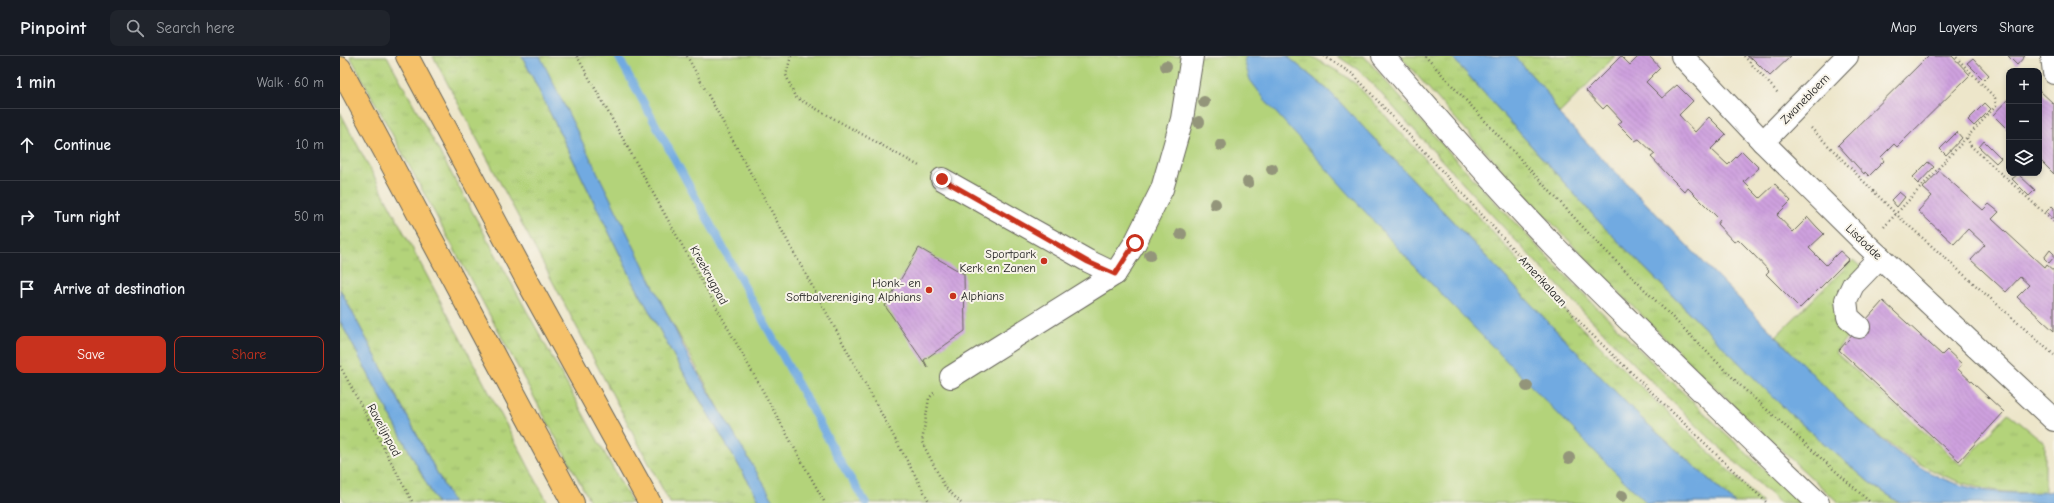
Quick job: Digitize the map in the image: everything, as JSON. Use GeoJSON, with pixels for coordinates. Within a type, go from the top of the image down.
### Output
{"type":"FeatureCollection","features":[{"type":"Feature","properties":{"kind":"highway"},"geometry":{"type":"LineString","coordinates":[[407,56],[529,284],[650,503]]}},
{"type":"Feature","properties":{"kind":"highway"},"geometry":{"type":"LineString","coordinates":[[340,68],[573,503]]}},
{"type":"Feature","properties":{"kind":"street"},"geometry":{"type":"LineString","coordinates":[[951,377],[1115,274],[1135,243],[1162,189],[1182,119],[1192,56]]}},
{"type":"Feature","properties":{"kind":"street"},"geometry":{"type":"LineString","coordinates":[[1383,56],[1424,104],[1554,246],[1654,346],[1818,503]]}},
{"type":"Feature","properties":{"kind":"street","name":"Lisdodde"},"geometry":{"type":"LineString","coordinates":[[1682,56],[1763,142],[1874,251],[2054,420]]}},
{"type":"Feature","properties":{"kind":"street","name":"Zwanebloem"},"geometry":{"type":"LineString","coordinates":[[1763,142],[1847,56]]}},
{"type":"Feature","properties":{"kind":"street"},"geometry":{"type":"LineString","coordinates":[[2052,56],[2054,73]]}},
{"type":"Feature","properties":{"kind":"street"},"geometry":{"type":"LineString","coordinates":[[942,179],[1088,262],[1115,274]]}},
{"type":"Feature","properties":{"kind":"street"},"geometry":{"type":"LineString","coordinates":[[1860,327],[1848,317],[1846,300],[1852,285],[1874,251]]}},
{"type":"Feature","properties":{"kind":"path","name":"Kreekrugpad"},"geometry":{"type":"LineString","coordinates":[[577,56],[825,503]]}},
{"type":"Feature","properties":{"kind":"path"},"geometry":{"type":"LineString","coordinates":[[687,56],[930,503]]}},
{"type":"Feature","properties":{"kind":"path"},"geometry":{"type":"LineString","coordinates":[[791,56],[786,75],[796,97],[942,179]]}},
{"type":"Feature","properties":{"kind":"path","name":"Amerikalaan"},"geometry":{"type":"LineString","coordinates":[[1324,56],[1354,75],[1589,332],[1767,503]]}},
{"type":"Feature","properties":{"kind":"path"},"geometry":{"type":"LineString","coordinates":[[1425,56],[1594,239],[1744,389],[1870,503]]}},
{"type":"Feature","properties":{"kind":"path"},"geometry":{"type":"LineString","coordinates":[[1744,56],[1895,214],[2054,355]]}},
{"type":"Feature","properties":{"kind":"path"},"geometry":{"type":"LineString","coordinates":[[1874,251],[1895,214],[1996,106],[1995,98],[1955,56]]}},
{"type":"Feature","properties":{"kind":"path"},"geometry":{"type":"LineString","coordinates":[[1967,138],[1971,146],[2054,222]]}},
{"type":"Feature","properties":{"kind":"path","name":"Ravelijnpad"},"geometry":{"type":"LineString","coordinates":[[340,366],[413,503]]}},
{"type":"Feature","properties":{"kind":"path"},"geometry":{"type":"LineString","coordinates":[[951,377],[929,398],[922,442],[945,487],[961,503]]}},
{"type":"Feature","properties":{"kind":"green space"},"geometry":{"type":"Polygon","coordinates":[[[350,56],[387,56],[632,503],[591,503],[350,56]]]}},
{"type":"Feature","properties":{"kind":"green space"},"geometry":{"type":"Polygon","coordinates":[[[433,56],[522,56],[635,285],[675,358],[761,503],[670,503],[433,56]]]}},
{"type":"Feature","properties":{"kind":"green space","name":"Sportpark Kerk en Zanen"},"geometry":{"type":"Polygon","coordinates":[[[526,56],[1262,56],[1692,503],[771,503],[526,56]]]}},
{"type":"Feature","properties":{"kind":"green space"},"geometry":{"type":"Polygon","coordinates":[[[1287,56],[1311,56],[1344,75],[1357,85],[1567,313],[1647,393],[1763,503],[1735,503],[1640,417],[1329,91],[1287,56]]]}},
{"type":"Feature","properties":{"kind":"green space"},"geometry":{"type":"Polygon","coordinates":[[[1337,56],[1364,56],[1521,230],[1686,396],[1800,503],[1780,503],[1725,453],[1568,296],[1367,78],[1357,69],[1337,56]]]}},
{"type":"Feature","properties":{"kind":"green space"},"geometry":{"type":"Polygon","coordinates":[[[1400,56],[1451,56],[1602,225],[1789,413],[1870,483],[1900,503],[1839,503],[1724,396],[1558,230],[1400,56]]]}},
{"type":"Feature","properties":{"kind":"green space"},"geometry":{"type":"Polygon","coordinates":[[[1514,56],[1615,56],[1559,114],[1546,91],[1514,56]]]}},
{"type":"Feature","properties":{"kind":"green space"},"geometry":{"type":"Polygon","coordinates":[[[340,112],[548,503],[453,503],[340,289],[340,112]]]}},
{"type":"Feature","properties":{"kind":"green space"},"geometry":{"type":"Polygon","coordinates":[[[1853,260],[1861,267],[1836,310],[1840,324],[1850,333],[1835,352],[1961,465],[2008,413],[2045,443],[2045,492],[2003,492],[1963,483],[1927,468],[1894,447],[1862,422],[1832,394],[1776,336],[1853,260]]]}},
{"type":"Feature","properties":{"kind":"green space"},"geometry":{"type":"Polygon","coordinates":[[[340,321],[437,503],[345,503],[340,494],[340,321]]]}},
{"type":"Feature","properties":{"kind":"water"},"geometry":{"type":"Polygon","coordinates":[[[522,56],[540,56],[690,360],[775,503],[761,503],[675,358],[635,285],[522,56]]]}},
{"type":"Feature","properties":{"kind":"water"},"geometry":{"type":"Polygon","coordinates":[[[1247,56],[1287,56],[1329,91],[1640,417],[1735,503],[1647,503],[1414,266],[1269,105],[1250,80],[1244,60],[1247,56]]]}},
{"type":"Feature","properties":{"kind":"water"},"geometry":{"type":"Polygon","coordinates":[[[1451,56],[1514,56],[1546,91],[1559,114],[1832,394],[1882,440],[1906,458],[1931,473],[1957,484],[1985,491],[2018,493],[2054,491],[2054,503],[1900,503],[1870,483],[1789,413],[1602,225],[1451,56]]]}},
{"type":"Feature","properties":{"kind":"water"},"geometry":{"type":"Polygon","coordinates":[[[340,289],[453,503],[437,503],[340,321],[340,289]]]}},
{"type":"Feature","properties":{"kind":"building"},"geometry":{"type":"Polygon","coordinates":[[[1621,56],[1630,65],[1639,56],[1649,56],[1660,68],[1646,82],[1662,98],[1677,85],[1693,101],[1679,115],[1695,132],[1709,117],[1726,134],[1711,149],[1728,165],[1742,151],[1759,168],[1744,182],[1760,198],[1775,184],[1791,201],[1777,215],[1793,232],[1808,217],[1824,234],[1809,248],[1826,265],[1840,251],[1849,259],[1800,308],[1766,274],[1769,271],[1753,254],[1738,239],[1734,242],[1717,224],[1720,220],[1688,188],[1685,192],[1651,157],[1655,154],[1639,139],[1635,141],[1618,124],[1622,121],[1607,105],[1603,109],[1586,91],[1621,56]]]}},
{"type":"Feature","properties":{"kind":"building"},"geometry":{"type":"Polygon","coordinates":[[[1747,56],[1791,56],[1770,76],[1752,58],[1751,59],[1747,56]]]}},
{"type":"Feature","properties":{"kind":"building"},"geometry":{"type":"Polygon","coordinates":[[[1928,56],[1952,56],[1970,75],[1897,147],[1894,144],[1881,157],[1884,161],[1869,176],[1865,172],[1864,174],[1838,145],[1928,56]]]}},
{"type":"Feature","properties":{"kind":"building"},"geometry":{"type":"Polygon","coordinates":[[[2008,56],[2025,56],[2017,65],[2008,56]]]}},
{"type":"Feature","properties":{"kind":"building"},"geometry":{"type":"Polygon","coordinates":[[[1973,58],[1989,75],[1984,80],[1967,63],[1973,58]]]}},
{"type":"Feature","properties":{"kind":"building"},"geometry":{"type":"Polygon","coordinates":[[[2042,93],[2054,104],[2054,174],[2042,162],[2042,93]]]}},
{"type":"Feature","properties":{"kind":"building"},"geometry":{"type":"Polygon","coordinates":[[[2006,101],[2006,128],[1993,115],[2006,101]]]}},
{"type":"Feature","properties":{"kind":"building"},"geometry":{"type":"Polygon","coordinates":[[[1985,103],[1991,109],[1974,126],[1968,120],[1985,103]]]}},
{"type":"Feature","properties":{"kind":"building"},"geometry":{"type":"Polygon","coordinates":[[[1957,132],[1962,138],[1946,155],[1940,149],[1957,132]]]}},
{"type":"Feature","properties":{"kind":"building"},"geometry":{"type":"Polygon","coordinates":[[[1984,141],[2001,158],[1996,163],[1979,147],[1984,141]]]}},
{"type":"Feature","properties":{"kind":"building"},"geometry":{"type":"Polygon","coordinates":[[[1928,162],[1934,167],[1918,184],[1912,178],[1928,162]]]}},
{"type":"Feature","properties":{"kind":"building"},"geometry":{"type":"Polygon","coordinates":[[[1939,171],[1983,210],[1989,204],[1999,212],[1992,219],[2045,268],[2047,265],[2054,271],[2054,331],[2017,297],[2029,285],[2020,277],[2006,292],[1971,260],[1985,245],[1968,229],[1954,244],[1918,211],[1932,196],[1923,188],[1939,171]]]}},
{"type":"Feature","properties":{"kind":"building"},"geometry":{"type":"Polygon","coordinates":[[[2016,176],[2020,176],[2035,190],[2029,196],[2012,179],[2016,176]]]}},
{"type":"Feature","properties":{"kind":"building"},"geometry":{"type":"Polygon","coordinates":[[[1899,192],[1905,197],[1897,207],[1891,200],[1899,192]]]}},
{"type":"Feature","properties":{"kind":"building"},"geometry":{"type":"Polygon","coordinates":[[[2052,206],[2054,208],[2054,219],[2046,212],[2052,206]]]}},
{"type":"Feature","properties":{"kind":"building","name":"Honk- en Softbalvereniging Alphians"},"geometry":{"type":"Polygon","coordinates":[[[919,248],[964,274],[965,331],[924,360],[928,368],[885,306],[919,248]]]}},
{"type":"Feature","properties":{"kind":"building"},"geometry":{"type":"Polygon","coordinates":[[[2050,250],[2054,254],[2054,257],[2049,263],[2044,258],[2050,250]]]}},
{"type":"Feature","properties":{"kind":"building"},"geometry":{"type":"Polygon","coordinates":[[[1883,301],[1942,355],[1947,350],[1962,364],[1958,369],[2004,412],[1959,461],[1839,350],[1883,301]]]}},
{"type":"Feature","properties":{"kind":"waterway"},"geometry":{"type":"LineString","coordinates":[[618,56],[843,466],[866,503]]}},
{"type":"Feature","properties":{"kind":"place","name":"Sportpark Kerk en Zanen"},"geometry":{"type":"Point","coordinates":[1044,261]}},
{"type":"Feature","properties":{"kind":"place","name":"Honk- en Softbalvereniging Alphians"},"geometry":{"type":"Point","coordinates":[929,290]}},
{"type":"Feature","properties":{"kind":"place","name":"Alphians"},"geometry":{"type":"Point","coordinates":[953,296]}},
{"type":"Feature","properties":{"kind":"route"},"geometry":{"type":"LineString","coordinates":[[942,179],[1088,262],[1115,274],[1135,243]]}}]}
